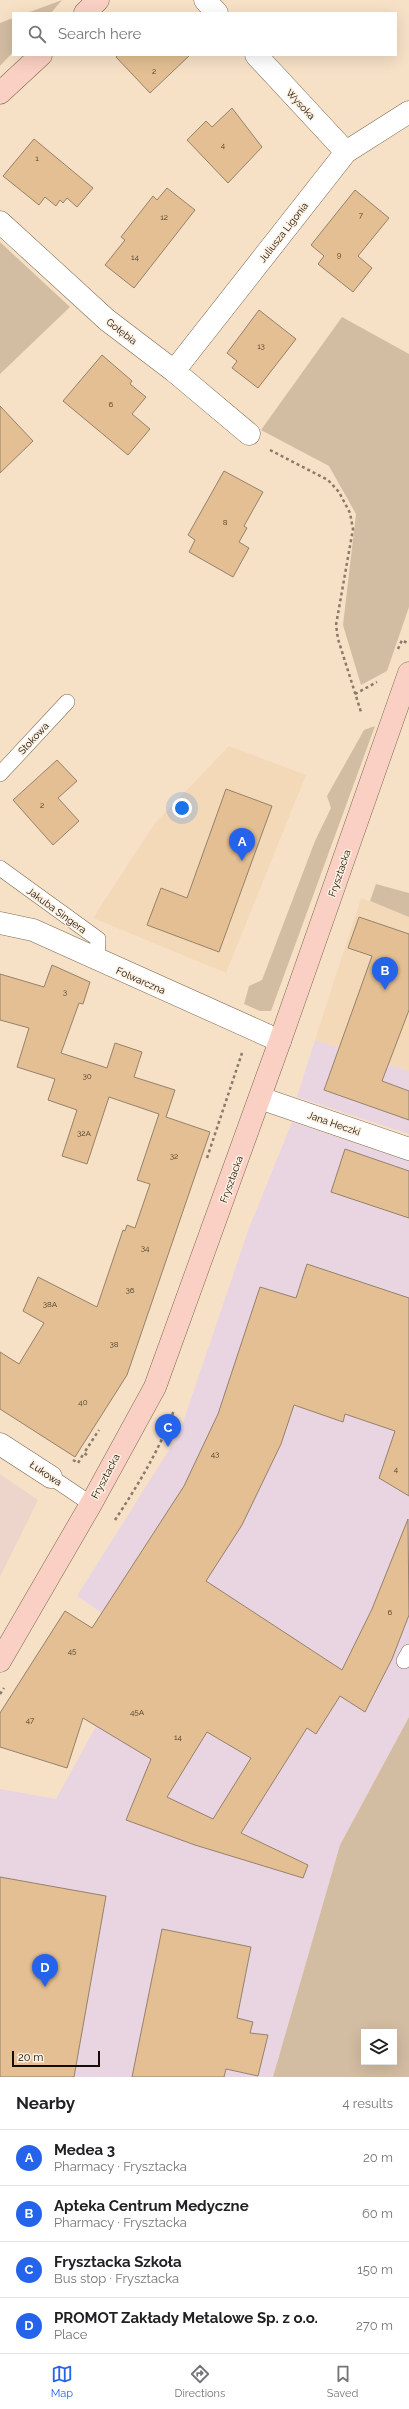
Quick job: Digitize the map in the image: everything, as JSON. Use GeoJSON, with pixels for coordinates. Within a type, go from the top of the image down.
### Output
{"type":"FeatureCollection","features":[{"type":"Feature","properties":{"kind":"street"},"geometry":{"type":"LineString","coordinates":[[87,12],[98,0]]}},
{"type":"Feature","properties":{"kind":"street"},"geometry":{"type":"LineString","coordinates":[[205,0],[217,12]]}},
{"type":"Feature","properties":{"kind":"street"},"geometry":{"type":"LineString","coordinates":[[0,93],[40,56]]}},
{"type":"Feature","properties":{"kind":"street","name":"Wysoka"},"geometry":{"type":"LineString","coordinates":[[257,56],[346,152]]}},
{"type":"Feature","properties":{"kind":"street","name":"Juliusza Ligonia"},"geometry":{"type":"LineString","coordinates":[[174,371],[346,152],[409,112]]}},
{"type":"Feature","properties":{"kind":"street","name":"Gołębia"},"geometry":{"type":"LineString","coordinates":[[0,222],[107,320],[174,371],[249,434]]}},
{"type":"Feature","properties":{"kind":"street","name":"Frysztacka"},"geometry":{"type":"LineString","coordinates":[[0,1661],[91,1504],[155,1387],[260,1098],[409,672]]}},
{"type":"Feature","properties":{"kind":"street","name":"Folwarczna"},"geometry":{"type":"LineString","coordinates":[[0,923],[33,930],[250,1029],[280,1041]]}},
{"type":"Feature","properties":{"kind":"street","name":"Jana Heczki"},"geometry":{"type":"LineString","coordinates":[[260,1098],[409,1149]]}},
{"type":"Feature","properties":{"kind":"street","name":"Łukowa"},"geometry":{"type":"LineString","coordinates":[[0,1444],[52,1477]]}},
{"type":"Feature","properties":{"kind":"lane","name":"Stokowa"},"geometry":{"type":"LineString","coordinates":[[0,774],[67,702]]}},
{"type":"Feature","properties":{"kind":"lane","name":"Jakuba Singera"},"geometry":{"type":"LineString","coordinates":[[0,868],[98,940],[97,960]]}},
{"type":"Feature","properties":{"kind":"lane","name":"Łukowa"},"geometry":{"type":"LineString","coordinates":[[52,1477],[91,1504]]}},
{"type":"Feature","properties":{"kind":"path"},"geometry":{"type":"LineString","coordinates":[[249,434],[264,446],[328,480],[339,492],[350,513],[353,529],[336,624],[338,639],[361,712]]}},
{"type":"Feature","properties":{"kind":"path"},"geometry":{"type":"LineString","coordinates":[[207,1160],[250,1029]]}},
{"type":"Feature","properties":{"kind":"path"},"geometry":{"type":"LineString","coordinates":[[52,1477],[66,1456],[78,1463],[84,1453]]}},
{"type":"Feature","properties":{"kind":"shaded area"},"geometry":{"type":"Polygon","coordinates":[[[62,0],[52,12],[30,12],[62,0]]]}},
{"type":"Feature","properties":{"kind":"shaded area"},"geometry":{"type":"Polygon","coordinates":[[[12,18],[12,53],[0,66],[0,23],[12,18]]]}},
{"type":"Feature","properties":{"kind":"shaded area"},"geometry":{"type":"Polygon","coordinates":[[[0,242],[70,307],[0,374],[0,242]]]}},
{"type":"Feature","properties":{"kind":"shaded area"},"geometry":{"type":"Polygon","coordinates":[[[342,317],[409,354],[409,607],[387,671],[361,685],[343,625],[356,514],[329,466],[261,430],[342,317]]]}},
{"type":"Feature","properties":{"kind":"shaded area"},"geometry":{"type":"Polygon","coordinates":[[[375,726],[271,1011],[260,1011],[244,1004],[249,986],[262,980],[315,841],[331,808],[327,796],[364,730],[375,726]]]}},
{"type":"Feature","properties":{"kind":"shaded area"},"geometry":{"type":"Polygon","coordinates":[[[229,746],[306,775],[226,973],[93,918],[155,823],[229,746]]]}},
{"type":"Feature","properties":{"kind":"shaded area"},"geometry":{"type":"Polygon","coordinates":[[[376,884],[409,893],[409,917],[370,901],[376,884]]]}},
{"type":"Feature","properties":{"kind":"shaded area"},"geometry":{"type":"Polygon","coordinates":[[[361,898],[409,917],[409,1071],[315,1040],[361,898]]]}},
{"type":"Feature","properties":{"kind":"shaded area"},"geometry":{"type":"Polygon","coordinates":[[[315,1040],[409,1071],[409,1134],[297,1097],[315,1040]]]}},
{"type":"Feature","properties":{"kind":"shaded area"},"geometry":{"type":"Polygon","coordinates":[[[292,1122],[409,1161],[409,1717],[340,1845],[273,2077],[0,2077],[0,1789],[56,1799],[143,1641],[77,1596],[179,1434],[249,1228],[292,1122]]]}},
{"type":"Feature","properties":{"kind":"shaded area"},"geometry":{"type":"Polygon","coordinates":[[[0,1474],[38,1500],[0,1577],[0,1474]]]}},
{"type":"Feature","properties":{"kind":"shaded area"},"geometry":{"type":"Polygon","coordinates":[[[409,1717],[409,2077],[273,2077],[340,1845],[409,1717]]]}},
{"type":"Feature","properties":{"kind":"building"},"geometry":{"type":"Polygon","coordinates":[[[117,56],[189,56],[150,93],[116,57],[117,56]]]}},
{"type":"Feature","properties":{"kind":"building"},"geometry":{"type":"Polygon","coordinates":[[[232,108],[262,147],[228,183],[187,140],[206,121],[212,127],[232,108]]]}},
{"type":"Feature","properties":{"kind":"building"},"geometry":{"type":"Polygon","coordinates":[[[34,139],[93,188],[77,207],[67,198],[63,203],[60,200],[56,206],[45,197],[39,205],[3,176],[34,139]]]}},
{"type":"Feature","properties":{"kind":"building"},"geometry":{"type":"Polygon","coordinates":[[[167,188],[195,210],[134,288],[105,265],[125,240],[121,237],[153,196],[157,200],[167,188]]]}},
{"type":"Feature","properties":{"kind":"building"},"geometry":{"type":"Polygon","coordinates":[[[355,190],[389,218],[358,256],[372,268],[353,292],[318,264],[324,256],[311,245],[355,190]]]}},
{"type":"Feature","properties":{"kind":"building"},"geometry":{"type":"Polygon","coordinates":[[[259,310],[296,339],[258,388],[232,368],[237,361],[227,353],[259,310]]]}},
{"type":"Feature","properties":{"kind":"building"},"geometry":{"type":"Polygon","coordinates":[[[102,355],[132,381],[130,384],[146,397],[132,414],[150,429],[128,455],[63,401],[102,355]]]}},
{"type":"Feature","properties":{"kind":"building"},"geometry":{"type":"Polygon","coordinates":[[[0,406],[33,441],[0,473],[0,406]]]}},
{"type":"Feature","properties":{"kind":"building"},"geometry":{"type":"Polygon","coordinates":[[[224,471],[263,492],[244,526],[247,528],[239,542],[249,548],[233,577],[189,552],[195,540],[188,535],[224,471]]]}},
{"type":"Feature","properties":{"kind":"building"},"geometry":{"type":"Polygon","coordinates":[[[57,760],[77,781],[58,798],[79,821],[53,845],[13,800],[57,760]]]}},
{"type":"Feature","properties":{"kind":"building"},"geometry":{"type":"Polygon","coordinates":[[[226,789],[272,806],[219,952],[147,925],[161,888],[187,898],[226,789]]]}},
{"type":"Feature","properties":{"kind":"building"},"geometry":{"type":"Polygon","coordinates":[[[359,917],[409,934],[409,1010],[382,1081],[409,1091],[409,1120],[324,1090],[372,956],[348,948],[359,917]]]}},
{"type":"Feature","properties":{"kind":"building"},"geometry":{"type":"Polygon","coordinates":[[[52,965],[90,982],[83,1004],[79,1003],[61,1053],[107,1068],[115,1043],[142,1052],[134,1077],[175,1090],[166,1117],[210,1132],[127,1375],[75,1457],[0,1409],[0,1352],[19,1364],[44,1323],[23,1311],[38,1277],[97,1307],[123,1230],[125,1231],[127,1225],[135,1228],[150,1184],[137,1180],[159,1114],[109,1097],[87,1164],[62,1156],[77,1110],[48,1100],[55,1079],[17,1067],[29,1028],[0,1020],[0,974],[44,987],[52,965]]]}},
{"type":"Feature","properties":{"kind":"building"},"geometry":{"type":"Polygon","coordinates":[[[345,1149],[409,1171],[409,1218],[331,1192],[345,1149]]]}},
{"type":"Feature","properties":{"kind":"building"},"geometry":{"type":"Polygon","coordinates":[[[307,1264],[409,1298],[409,1496],[379,1478],[395,1431],[345,1414],[343,1422],[294,1405],[281,1444],[242,1525],[206,1581],[342,1670],[372,1609],[408,1519],[409,1615],[392,1659],[365,1712],[340,1696],[316,1734],[307,1728],[241,1833],[308,1865],[303,1878],[195,1845],[126,1820],[151,1759],[83,1718],[67,1768],[0,1747],[0,1713],[65,1611],[92,1628],[184,1486],[218,1414],[260,1287],[296,1298],[307,1264]],[[207,1732],[167,1797],[213,1819],[251,1758],[207,1732]]]}},
{"type":"Feature","properties":{"kind":"building"},"geometry":{"type":"Polygon","coordinates":[[[0,1877],[106,1896],[74,2077],[0,2077],[0,1877]]]}},
{"type":"Feature","properties":{"kind":"building"},"geometry":{"type":"Polygon","coordinates":[[[162,1929],[251,1947],[237,2018],[253,2022],[250,2033],[268,2035],[258,2076],[226,2069],[224,2077],[132,2077],[162,1929]]]}},
{"type":"Feature","properties":{"kind":"place","name":"Medea 3"},"geometry":{"type":"Point","coordinates":[242,861]}},
{"type":"Feature","properties":{"kind":"place","name":"Apteka Centrum Medyczne"},"geometry":{"type":"Point","coordinates":[385,990]}},
{"type":"Feature","properties":{"kind":"place","name":"Frysztacka Szkoła"},"geometry":{"type":"Point","coordinates":[168,1447]}},
{"type":"Feature","properties":{"kind":"place","name":"PROMOT Zakłady Metalowe Sp. z o.o."},"geometry":{"type":"Point","coordinates":[45,1987]}}]}
